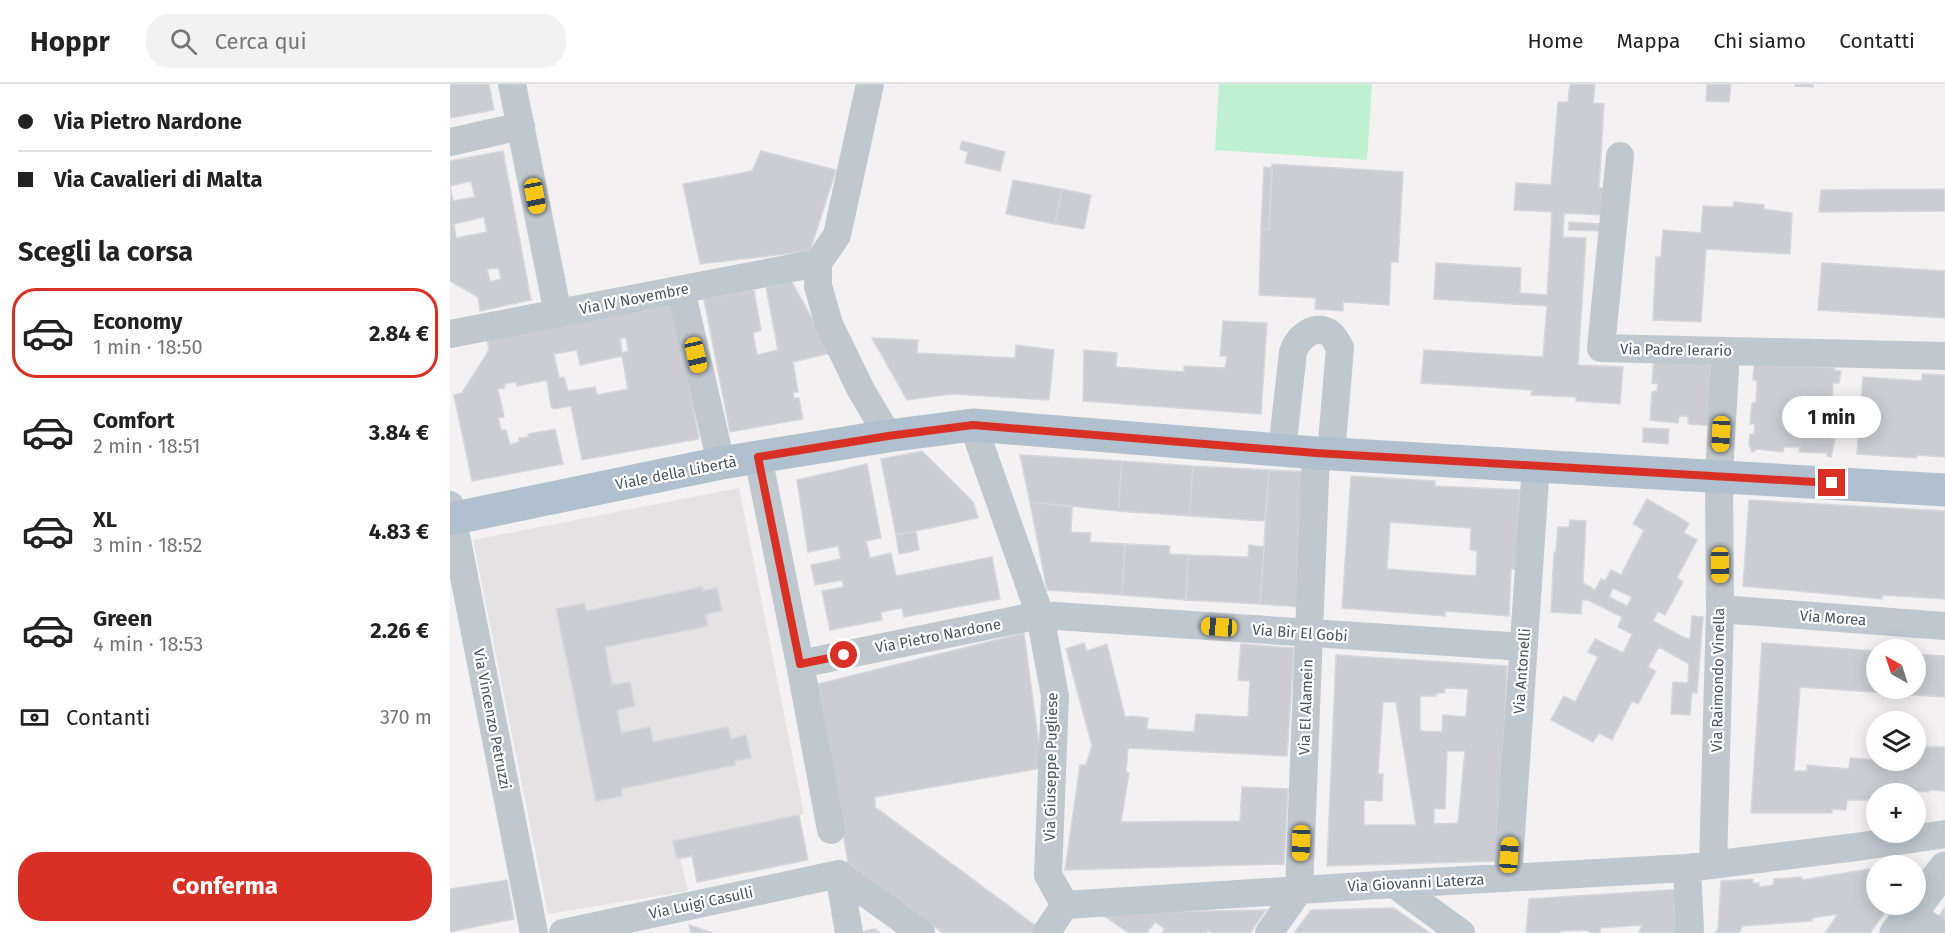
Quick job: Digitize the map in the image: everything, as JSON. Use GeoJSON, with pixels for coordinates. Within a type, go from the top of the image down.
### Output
{"type":"FeatureCollection","features":[{"type":"Feature","properties":{"kind":"main road","name":"Viale della Libertà"},"geometry":{"type":"LineString","coordinates":[[451,515],[721,463],[973,425],[1323,454],[1719,475],[1945,490]]}},
{"type":"Feature","properties":{"kind":"street"},"geometry":{"type":"LineString","coordinates":[[512,84],[558,314]]}},
{"type":"Feature","properties":{"kind":"street"},"geometry":{"type":"LineString","coordinates":[[870,84],[837,235],[818,263],[818,286],[830,324],[860,388],[888,436]]}},
{"type":"Feature","properties":{"kind":"street"},"geometry":{"type":"LineString","coordinates":[[450,142],[521,126]]}},
{"type":"Feature","properties":{"kind":"street","name":"Via Padre Ierario"},"geometry":{"type":"LineString","coordinates":[[1620,156],[1601,348],[1945,356]]}},
{"type":"Feature","properties":{"kind":"street","name":"Via IV Novembre"},"geometry":{"type":"LineString","coordinates":[[450,334],[818,263]]}},
{"type":"Feature","properties":{"kind":"street"},"geometry":{"type":"LineString","coordinates":[[681,290],[721,463]]}},
{"type":"Feature","properties":{"kind":"street","name":"Via El Alamein"},"geometry":{"type":"LineString","coordinates":[[1282,450],[1295,344],[1302,336],[1312,331],[1329,332],[1340,348],[1323,454],[1309,634],[1299,890]]}},
{"type":"Feature","properties":{"kind":"street","name":"Via Raimondo Vinella"},"geometry":{"type":"LineString","coordinates":[[1688,933],[1700,866],[1720,609],[1719,475],[1726,351]]}},
{"type":"Feature","properties":{"kind":"street","name":"Via Giuseppe Pugliese"},"geometry":{"type":"LineString","coordinates":[[973,425],[1040,615],[1055,696],[1048,875],[1065,905]]}},
{"type":"Feature","properties":{"kind":"street"},"geometry":{"type":"LineString","coordinates":[[758,457],[831,830]]}},
{"type":"Feature","properties":{"kind":"street","name":"Via Antonelli"},"geometry":{"type":"LineString","coordinates":[[1508,878],[1536,465]]}},
{"type":"Feature","properties":{"kind":"street","name":"Via Vincenzo Petruzzi"},"geometry":{"type":"LineString","coordinates":[[451,515],[534,933]]}},
{"type":"Feature","properties":{"kind":"street","name":"Via Morea"},"geometry":{"type":"LineString","coordinates":[[1720,609],[1945,626]]}},
{"type":"Feature","properties":{"kind":"street","name":"Via Bir El Gobi"},"geometry":{"type":"LineString","coordinates":[[1040,615],[1524,647]]}},
{"type":"Feature","properties":{"kind":"street","name":"Via Pietro Nardone"},"geometry":{"type":"LineString","coordinates":[[800,664],[1040,615]]}},
{"type":"Feature","properties":{"kind":"street","name":"Via Giovanni Laterza"},"geometry":{"type":"LineString","coordinates":[[1065,905],[1700,866],[1856,848],[1945,834]]}},
{"type":"Feature","properties":{"kind":"street"},"geometry":{"type":"LineString","coordinates":[[1939,933],[1903,923],[1945,868]]}},
{"type":"Feature","properties":{"kind":"street"},"geometry":{"type":"LineString","coordinates":[[838,874],[849,933]]}},
{"type":"Feature","properties":{"kind":"street"},"geometry":{"type":"LineString","coordinates":[[838,874],[921,933]]}},
{"type":"Feature","properties":{"kind":"street","name":"Via Luigi Casulli"},"geometry":{"type":"LineString","coordinates":[[563,933],[838,874]]}},
{"type":"Feature","properties":{"kind":"street"},"geometry":{"type":"LineString","coordinates":[[1394,884],[1461,933]]}},
{"type":"Feature","properties":{"kind":"street"},"geometry":{"type":"LineString","coordinates":[[1269,933],[1299,890]]}},
{"type":"Feature","properties":{"kind":"street"},"geometry":{"type":"LineString","coordinates":[[1046,933],[1065,905]]}},
{"type":"Feature","properties":{"kind":"shaded area"},"geometry":{"type":"Polygon","coordinates":[[[739,488],[804,814],[676,841],[688,891],[548,914],[473,540],[739,488]]]}},
{"type":"Feature","properties":{"kind":"green space"},"geometry":{"type":"Polygon","coordinates":[[[1219,84],[1372,84],[1367,160],[1215,150],[1219,84]]]}},
{"type":"Feature","properties":{"kind":"building"},"geometry":{"type":"Polygon","coordinates":[[[450,84],[489,84],[494,110],[450,118],[450,84]]]}},
{"type":"Feature","properties":{"kind":"building"},"geometry":{"type":"Polygon","coordinates":[[[1570,84],[1595,84],[1593,103],[1604,104],[1599,188],[1604,188],[1602,215],[1564,213],[1563,237],[1586,238],[1578,365],[1623,367],[1620,404],[1576,401],[1576,397],[1531,395],[1532,390],[1421,383],[1424,350],[1543,357],[1547,306],[1434,299],[1436,263],[1521,268],[1520,293],[1547,295],[1552,212],[1514,210],[1516,183],[1551,185],[1558,102],[1568,102],[1570,84]]]}},
{"type":"Feature","properties":{"kind":"building"},"geometry":{"type":"Polygon","coordinates":[[[1707,84],[1731,84],[1729,102],[1706,101],[1707,84]]]}},
{"type":"Feature","properties":{"kind":"building"},"geometry":{"type":"Polygon","coordinates":[[[1796,84],[1813,84],[1813,87],[1795,86],[1796,84]]]}},
{"type":"Feature","properties":{"kind":"building"},"geometry":{"type":"Polygon","coordinates":[[[962,141],[1005,152],[1000,171],[965,163],[968,152],[960,149],[962,141]]]}},
{"type":"Feature","properties":{"kind":"building"},"geometry":{"type":"Polygon","coordinates":[[[503,151],[531,300],[480,311],[478,297],[450,281],[450,186],[450,161],[503,151]],[[471,181],[450,186],[453,201],[475,197],[471,181]],[[484,217],[454,224],[456,238],[487,232],[484,217]],[[499,268],[487,269],[490,282],[501,279],[499,268]]]}},
{"type":"Feature","properties":{"kind":"building"},"geometry":{"type":"Polygon","coordinates":[[[761,151],[836,170],[810,251],[700,264],[683,184],[752,171],[761,151]]]}},
{"type":"Feature","properties":{"kind":"building"},"geometry":{"type":"Polygon","coordinates":[[[1272,164],[1403,172],[1398,262],[1391,262],[1389,305],[1343,302],[1343,311],[1315,309],[1316,298],[1259,295],[1261,229],[1269,229],[1272,164]]]}},
{"type":"Feature","properties":{"kind":"building"},"geometry":{"type":"Polygon","coordinates":[[[1264,167],[1272,168],[1269,229],[1261,229],[1264,167]]]}},
{"type":"Feature","properties":{"kind":"building"},"geometry":{"type":"Polygon","coordinates":[[[1013,180],[1062,189],[1055,224],[1006,214],[1013,180]]]}},
{"type":"Feature","properties":{"kind":"building"},"geometry":{"type":"Polygon","coordinates":[[[1062,189],[1091,195],[1084,229],[1055,224],[1062,189]]]}},
{"type":"Feature","properties":{"kind":"building"},"geometry":{"type":"Polygon","coordinates":[[[1945,189],[1945,211],[1819,212],[1821,190],[1945,189]]]}},
{"type":"Feature","properties":{"kind":"building"},"geometry":{"type":"Polygon","coordinates":[[[1734,202],[1764,205],[1764,209],[1792,213],[1790,254],[1706,249],[1701,322],[1653,320],[1656,257],[1661,257],[1663,230],[1701,233],[1703,206],[1733,207],[1734,202]]]}},
{"type":"Feature","properties":{"kind":"building"},"geometry":{"type":"Polygon","coordinates":[[[1569,222],[1600,224],[1600,231],[1569,230],[1569,222]]]}},
{"type":"Feature","properties":{"kind":"building"},"geometry":{"type":"Polygon","coordinates":[[[1822,263],[1945,271],[1945,318],[1818,310],[1822,263]]]}},
{"type":"Feature","properties":{"kind":"building"},"geometry":{"type":"Polygon","coordinates":[[[792,282],[831,353],[793,362],[798,392],[793,392],[794,398],[799,398],[803,419],[730,432],[704,299],[754,290],[761,330],[753,333],[757,355],[778,350],[766,287],[792,282]]]}},
{"type":"Feature","properties":{"kind":"building"},"geometry":{"type":"Polygon","coordinates":[[[675,305],[699,439],[582,460],[571,406],[554,409],[551,407],[547,380],[517,386],[516,382],[504,384],[505,388],[498,389],[504,417],[498,418],[501,430],[506,430],[510,445],[519,442],[519,438],[529,437],[528,434],[555,429],[563,464],[472,481],[454,395],[462,393],[489,350],[487,338],[675,305]],[[626,337],[620,339],[622,353],[628,351],[626,337]],[[577,350],[554,354],[559,378],[564,377],[568,391],[595,387],[597,395],[628,389],[622,356],[580,365],[577,350]]]}},
{"type":"Feature","properties":{"kind":"building"},"geometry":{"type":"Polygon","coordinates":[[[1223,321],[1267,323],[1261,414],[1083,401],[1084,350],[1117,353],[1116,367],[1184,372],[1184,366],[1225,368],[1227,356],[1220,356],[1223,321]]]}},
{"type":"Feature","properties":{"kind":"building"},"geometry":{"type":"Polygon","coordinates":[[[872,338],[918,340],[917,353],[1015,358],[1016,345],[1054,350],[1049,400],[951,394],[907,400],[872,338]]]}},
{"type":"Feature","properties":{"kind":"building"},"geometry":{"type":"Polygon","coordinates":[[[1654,356],[1721,360],[1715,426],[1690,424],[1688,416],[1679,416],[1678,423],[1650,420],[1652,392],[1657,391],[1658,384],[1652,383],[1654,356]]]}},
{"type":"Feature","properties":{"kind":"building"},"geometry":{"type":"Polygon","coordinates":[[[1758,363],[1835,368],[1835,371],[1841,371],[1839,383],[1833,383],[1831,418],[1835,419],[1835,431],[1831,432],[1831,439],[1835,439],[1831,457],[1827,456],[1828,453],[1799,452],[1800,447],[1784,447],[1783,452],[1756,449],[1752,452],[1749,444],[1750,434],[1754,434],[1755,424],[1750,424],[1752,403],[1756,403],[1757,380],[1753,380],[1754,366],[1758,363]]]}},
{"type":"Feature","properties":{"kind":"building"},"geometry":{"type":"Polygon","coordinates":[[[1922,374],[1945,375],[1945,457],[1917,455],[1916,458],[1857,454],[1863,377],[1922,381],[1922,374]]]}},
{"type":"Feature","properties":{"kind":"building"},"geometry":{"type":"Polygon","coordinates":[[[1643,428],[1669,429],[1668,444],[1643,442],[1643,428]]]}},
{"type":"Feature","properties":{"kind":"building"},"geometry":{"type":"Polygon","coordinates":[[[922,451],[973,502],[978,518],[896,535],[881,459],[922,451]]]}},
{"type":"Feature","properties":{"kind":"building"},"geometry":{"type":"Polygon","coordinates":[[[1020,455],[1122,461],[1118,511],[1030,502],[1020,455]]]}},
{"type":"Feature","properties":{"kind":"building"},"geometry":{"type":"Polygon","coordinates":[[[1122,461],[1193,466],[1189,516],[1118,511],[1122,461]]]}},
{"type":"Feature","properties":{"kind":"building"},"geometry":{"type":"Polygon","coordinates":[[[867,464],[881,538],[866,541],[870,558],[891,553],[896,576],[992,557],[1000,599],[904,617],[902,608],[881,612],[882,620],[830,630],[822,591],[844,587],[842,580],[815,585],[811,565],[841,559],[838,546],[808,552],[797,480],[867,464]]]}},
{"type":"Feature","properties":{"kind":"building"},"geometry":{"type":"Polygon","coordinates":[[[1193,466],[1269,470],[1265,521],[1189,516],[1193,466]]]}},
{"type":"Feature","properties":{"kind":"building"},"geometry":{"type":"Polygon","coordinates":[[[1269,470],[1310,472],[1301,607],[1260,604],[1269,470]]]}},
{"type":"Feature","properties":{"kind":"building"},"geometry":{"type":"Polygon","coordinates":[[[1351,476],[1435,481],[1435,486],[1520,490],[1516,569],[1511,569],[1509,616],[1445,611],[1445,616],[1342,608],[1351,476]],[[1390,522],[1387,569],[1476,576],[1477,551],[1470,550],[1471,528],[1390,522]]]}},
{"type":"Feature","properties":{"kind":"building"},"geometry":{"type":"Polygon","coordinates":[[[1647,499],[1689,523],[1684,533],[1697,540],[1677,578],[1683,582],[1665,615],[1658,611],[1653,621],[1690,639],[1692,616],[1703,617],[1697,693],[1692,692],[1690,715],[1671,714],[1673,682],[1688,683],[1689,664],[1659,647],[1648,667],[1656,671],[1638,704],[1632,701],[1612,740],[1599,733],[1593,742],[1551,720],[1564,696],[1575,702],[1598,657],[1588,652],[1595,639],[1623,653],[1632,634],[1618,627],[1622,617],[1588,600],[1582,600],[1581,614],[1551,612],[1554,552],[1556,552],[1558,527],[1569,527],[1570,520],[1586,521],[1583,583],[1595,590],[1601,579],[1605,581],[1611,570],[1621,575],[1644,530],[1633,524],[1647,499]],[[1613,588],[1609,597],[1627,606],[1632,597],[1613,588]]]}},
{"type":"Feature","properties":{"kind":"building"},"geometry":{"type":"Polygon","coordinates":[[[1749,500],[1945,511],[1945,599],[1882,595],[1882,599],[1743,586],[1749,500]]]}},
{"type":"Feature","properties":{"kind":"building"},"geometry":{"type":"Polygon","coordinates":[[[1030,502],[1072,507],[1071,532],[1091,533],[1090,542],[1125,544],[1122,595],[1047,590],[1030,502]]]}},
{"type":"Feature","properties":{"kind":"building"},"geometry":{"type":"Polygon","coordinates":[[[916,531],[919,550],[899,554],[896,535],[916,531]]]}},
{"type":"Feature","properties":{"kind":"building"},"geometry":{"type":"Polygon","coordinates":[[[1125,544],[1170,546],[1169,554],[1188,555],[1186,600],[1122,595],[1125,544]]]}},
{"type":"Feature","properties":{"kind":"building"},"geometry":{"type":"Polygon","coordinates":[[[1249,545],[1264,547],[1260,604],[1186,600],[1188,555],[1248,557],[1249,545]]]}},
{"type":"Feature","properties":{"kind":"building"},"geometry":{"type":"Polygon","coordinates":[[[702,587],[703,591],[717,588],[722,611],[705,614],[708,626],[605,647],[612,685],[630,682],[635,706],[617,710],[621,733],[650,727],[653,742],[728,727],[731,739],[746,735],[751,758],[735,761],[735,765],[621,789],[622,796],[596,801],[556,609],[584,603],[586,611],[702,587]]]}},
{"type":"Feature","properties":{"kind":"building"},"geometry":{"type":"Polygon","coordinates":[[[1024,633],[1042,768],[875,797],[875,807],[1040,929],[1037,933],[943,933],[848,863],[818,684],[1024,633]]]}},
{"type":"Feature","properties":{"kind":"building"},"geometry":{"type":"Polygon","coordinates":[[[1084,643],[1087,651],[1107,644],[1125,717],[1148,718],[1147,729],[1194,732],[1196,714],[1248,717],[1250,681],[1238,680],[1241,644],[1294,648],[1287,756],[1128,748],[1126,772],[1129,773],[1121,822],[1240,821],[1242,787],[1288,789],[1284,864],[1065,870],[1080,765],[1086,765],[1092,746],[1066,649],[1084,643]]]}},
{"type":"Feature","properties":{"kind":"building"},"geometry":{"type":"Polygon","coordinates":[[[1762,643],[1866,650],[1866,692],[1800,687],[1794,771],[1807,771],[1807,765],[1849,769],[1850,758],[1866,759],[1866,771],[1926,771],[1926,747],[1945,747],[1945,791],[1926,792],[1926,783],[1866,783],[1866,800],[1847,800],[1846,810],[1832,809],[1832,813],[1751,813],[1762,643]]]}},
{"type":"Feature","properties":{"kind":"building"},"geometry":{"type":"Polygon","coordinates":[[[1336,655],[1507,666],[1499,861],[1327,866],[1336,655]],[[1445,688],[1445,693],[1436,693],[1436,696],[1420,696],[1420,731],[1442,732],[1443,715],[1466,717],[1468,689],[1445,688]],[[1383,702],[1378,774],[1383,774],[1382,801],[1364,800],[1364,825],[1416,825],[1396,702],[1383,702]],[[1447,751],[1445,809],[1434,808],[1434,824],[1458,823],[1465,751],[1447,751]]]}},
{"type":"Feature","properties":{"kind":"building"},"geometry":{"type":"Polygon","coordinates":[[[1926,655],[1945,656],[1945,697],[1926,696],[1926,655]]]}},
{"type":"Feature","properties":{"kind":"building"},"geometry":{"type":"Polygon","coordinates":[[[799,815],[808,860],[697,882],[692,856],[677,859],[673,841],[799,815]]]}},
{"type":"Feature","properties":{"kind":"building"},"geometry":{"type":"Polygon","coordinates":[[[1866,870],[1866,915],[1883,915],[1870,933],[1825,933],[1838,914],[1812,918],[1812,921],[1743,926],[1739,933],[1715,933],[1718,929],[1721,881],[1753,879],[1753,883],[1759,883],[1759,887],[1773,885],[1774,879],[1802,877],[1802,880],[1866,870]]]}},
{"type":"Feature","properties":{"kind":"building"},"geometry":{"type":"Polygon","coordinates":[[[507,880],[514,919],[450,932],[450,889],[507,880]]]}},
{"type":"Feature","properties":{"kind":"building"},"geometry":{"type":"Polygon","coordinates":[[[1684,889],[1675,933],[1639,933],[1642,925],[1600,928],[1600,932],[1589,933],[1589,930],[1526,933],[1529,899],[1684,889]]]}},
{"type":"Feature","properties":{"kind":"building"},"geometry":{"type":"Polygon","coordinates":[[[1945,907],[1945,921],[1939,916],[1945,907]]]}},
{"type":"Feature","properties":{"kind":"building"},"geometry":{"type":"Polygon","coordinates":[[[1394,908],[1430,933],[1294,933],[1311,910],[1394,908]]]}},
{"type":"Feature","properties":{"kind":"building"},"geometry":{"type":"Polygon","coordinates":[[[1266,910],[1250,933],[1212,933],[1208,930],[1206,933],[1162,933],[1165,929],[1155,922],[1147,933],[1129,933],[1100,913],[1266,910]]]}},
{"type":"Feature","properties":{"kind":"building"},"geometry":{"type":"Polygon","coordinates":[[[689,925],[713,933],[691,933],[689,925]]]}},
{"type":"Feature","properties":{"kind":"building"},"geometry":{"type":"Polygon","coordinates":[[[875,929],[880,933],[863,933],[865,931],[875,929]]]}},
{"type":"Feature","properties":{"kind":"route"},"geometry":{"type":"LineString","coordinates":[[844,655],[800,664],[758,457],[973,425],[1316,453],[1832,483]]}}]}
